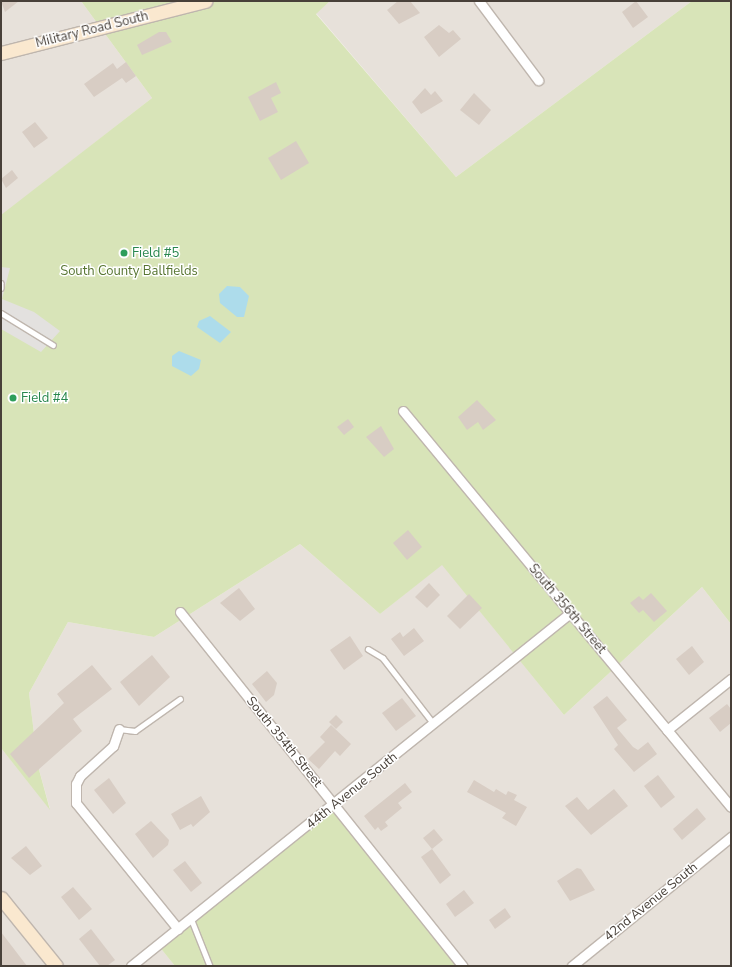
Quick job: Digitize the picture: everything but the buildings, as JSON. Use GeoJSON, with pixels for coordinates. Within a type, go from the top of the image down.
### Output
{"type":"FeatureCollection","features":[{"type":"Feature","properties":{"kind":"main road","name":"Military Road South"},"geometry":{"type":"LineString","coordinates":[[1,53],[205,1]]}},
{"type":"Feature","properties":{"kind":"main road"},"geometry":{"type":"LineString","coordinates":[[1,898],[56,966]]}},
{"type":"Feature","properties":{"kind":"street"},"geometry":{"type":"LineString","coordinates":[[479,1],[538,80]]}},
{"type":"Feature","properties":{"kind":"street","name":"South 356th Street"},"geometry":{"type":"LineString","coordinates":[[403,411],[731,807]]}},
{"type":"Feature","properties":{"kind":"street","name":"South 354th Street"},"geometry":{"type":"LineString","coordinates":[[180,612],[463,966]]}},
{"type":"Feature","properties":{"kind":"street","name":"44th Avenue South"},"geometry":{"type":"LineString","coordinates":[[131,966],[335,805],[570,613]]}},
{"type":"Feature","properties":{"kind":"street"},"geometry":{"type":"LineString","coordinates":[[667,730],[731,679]]}},
{"type":"Feature","properties":{"kind":"street"},"geometry":{"type":"LineString","coordinates":[[119,729],[113,746],[80,776],[76,784],[76,803],[178,929]]}},
{"type":"Feature","properties":{"kind":"street","name":"42nd Avenue South"},"geometry":{"type":"LineString","coordinates":[[572,966],[731,837]]}},
{"type":"Feature","properties":{"kind":"lane"},"geometry":{"type":"LineString","coordinates":[[1,283],[1,288]]}},
{"type":"Feature","properties":{"kind":"lane"},"geometry":{"type":"LineString","coordinates":[[1,314],[53,345]]}},
{"type":"Feature","properties":{"kind":"lane"},"geometry":{"type":"LineString","coordinates":[[368,649],[383,658],[434,724]]}},
{"type":"Feature","properties":{"kind":"lane"},"geometry":{"type":"LineString","coordinates":[[119,729],[135,732],[180,699]]}},
{"type":"Feature","properties":{"kind":"lane"},"geometry":{"type":"LineString","coordinates":[[191,918],[210,966]]}},
{"type":"Feature","properties":{"kind":"shaded area"},"geometry":{"type":"Polygon","coordinates":[[[1,1],[81,1],[152,98],[1,216],[1,1]]]}},
{"type":"Feature","properties":{"kind":"shaded area"},"geometry":{"type":"Polygon","coordinates":[[[330,1],[692,1],[456,177],[316,13],[330,1]]]}},
{"type":"Feature","properties":{"kind":"shaded area"},"geometry":{"type":"Polygon","coordinates":[[[1,267],[10,268],[2,299],[34,312],[60,331],[41,352],[1,329],[1,267]]]}},
{"type":"Feature","properties":{"kind":"shaded area"},"geometry":{"type":"Polygon","coordinates":[[[300,544],[380,614],[442,564],[564,715],[702,587],[731,624],[731,966],[463,966],[158,945],[175,966],[1,966],[1,748],[50,809],[38,766],[29,693],[68,622],[154,637],[300,544]]]}},
{"type":"Feature","properties":{"kind":"green space","name":"South County Ballfields"},"geometry":{"type":"Polygon","coordinates":[[[81,1],[330,1],[316,14],[456,177],[692,1],[731,1],[731,624],[702,587],[564,715],[442,565],[380,614],[300,544],[154,637],[68,622],[29,693],[38,766],[50,810],[1,748],[1,215],[152,98],[81,1]]]}},
{"type":"Feature","properties":{"kind":"green space"},"geometry":{"type":"Polygon","coordinates":[[[335,805],[463,966],[175,966],[158,945],[335,805]]]}},
{"type":"Feature","properties":{"kind":"water"},"geometry":{"type":"Polygon","coordinates":[[[227,286],[240,287],[249,296],[244,317],[237,317],[220,303],[219,294],[227,286]]]}},
{"type":"Feature","properties":{"kind":"water"},"geometry":{"type":"Polygon","coordinates":[[[210,316],[231,332],[220,343],[197,327],[199,321],[210,316]]]}},
{"type":"Feature","properties":{"kind":"water"},"geometry":{"type":"Polygon","coordinates":[[[179,351],[201,360],[199,369],[191,376],[172,366],[172,356],[179,351]]]}},
{"type":"Feature","properties":{"kind":"place","name":"Field #5"},"geometry":{"type":"Point","coordinates":[124,253]}},
{"type":"Feature","properties":{"kind":"place","name":"Field #4"},"geometry":{"type":"Point","coordinates":[13,398]}}]}
